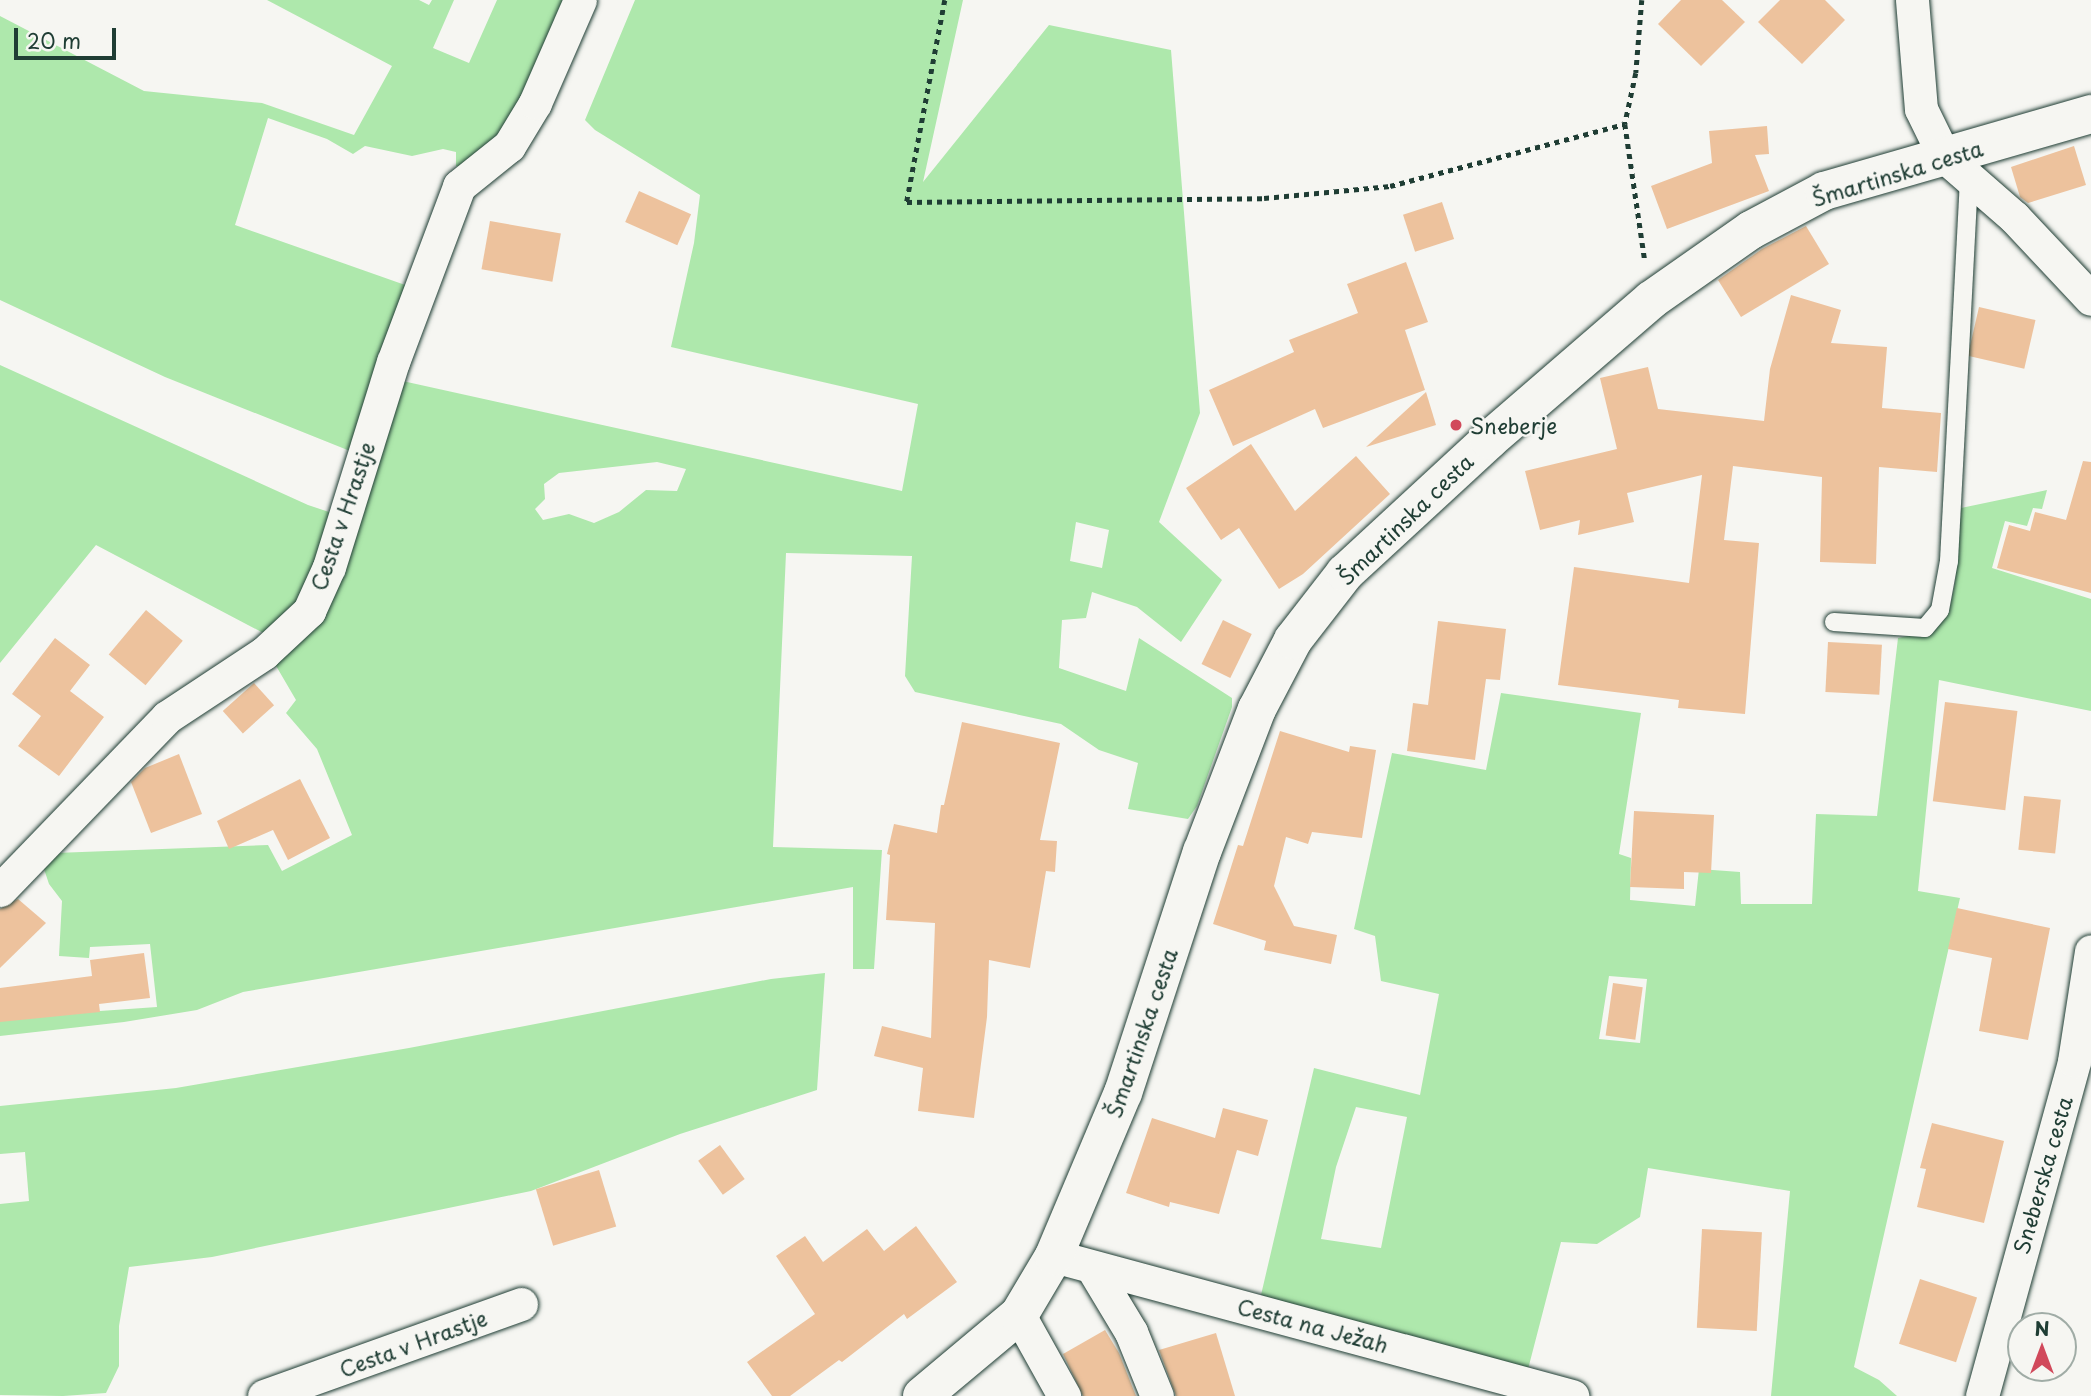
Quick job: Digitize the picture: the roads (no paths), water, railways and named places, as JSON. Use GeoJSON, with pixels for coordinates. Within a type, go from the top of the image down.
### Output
{"type":"FeatureCollection","features":[{"type":"Feature","properties":{"kind":"main road","name":"Šmartinska cesta"},"geometry":{"type":"LineString","coordinates":[[922,1396],[1019,1315],[1054,1256],[1123,1093],[1202,852],[1257,709],[1293,640],[1345,573],[1489,440],[1651,300],[1751,230],[1824,191],[1957,166],[2091,114]]}},
{"type":"Feature","properties":{"kind":"street","name":"Cesta v Hrastje"},"geometry":{"type":"LineString","coordinates":[[0,890],[167,717],[264,653],[309,611],[329,567],[393,362],[459,186],[509,146],[535,103],[580,0]]}},
{"type":"Feature","properties":{"kind":"street"},"geometry":{"type":"LineString","coordinates":[[1912,0],[1921,109],[1957,166],[2014,217],[2091,299]]}},
{"type":"Feature","properties":{"kind":"street","name":"Sneberska cesta"},"geometry":{"type":"LineString","coordinates":[[1982,1396],[2074,1061],[2091,951]]}},
{"type":"Feature","properties":{"kind":"street","name":"Cesta na Ježah"},"geometry":{"type":"LineString","coordinates":[[1054,1256],[1093,1269],[1290,1318],[1572,1396]]}},
{"type":"Feature","properties":{"kind":"street"},"geometry":{"type":"LineString","coordinates":[[1093,1269],[1131,1332],[1157,1396]]}},
{"type":"Feature","properties":{"kind":"street","name":"Cesta v Hrastje"},"geometry":{"type":"LineString","coordinates":[[264,1396],[522,1304]]}},
{"type":"Feature","properties":{"kind":"street"},"geometry":{"type":"LineString","coordinates":[[1019,1315],[1064,1396]]}},
{"type":"Feature","properties":{"kind":"lane"},"geometry":{"type":"LineString","coordinates":[[1834,622],[1925,628],[1940,610],[1949,561],[1957,166]]}},
{"type":"Feature","properties":{"kind":"place","name":"Sneberje"},"geometry":{"type":"Point","coordinates":[1456,425]}}]}
